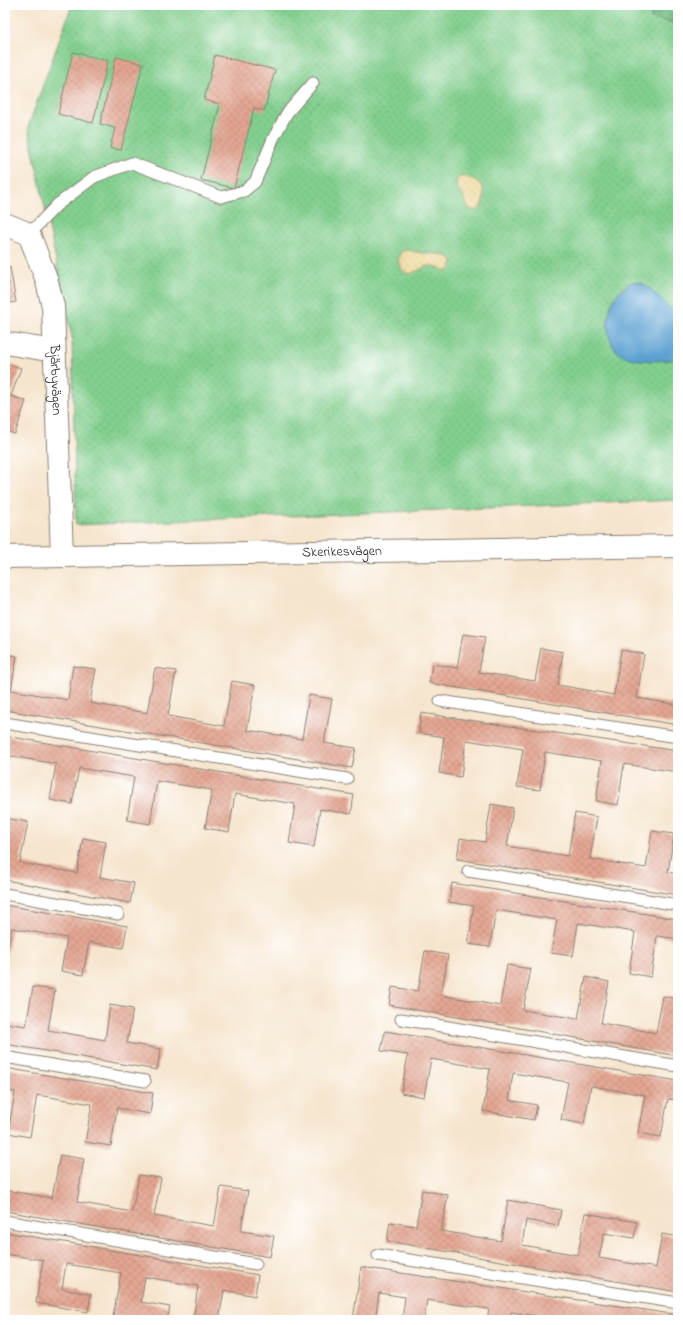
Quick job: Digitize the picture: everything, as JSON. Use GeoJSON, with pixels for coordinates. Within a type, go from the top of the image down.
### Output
{"type":"FeatureCollection","features":[{"type":"Feature","properties":{"kind":"street"},"geometry":{"type":"LineString","coordinates":[[5,224],[29,234]]}},
{"type":"Feature","properties":{"kind":"street","name":"Bjärbyvägen"},"geometry":{"type":"LineString","coordinates":[[29,234],[46,278],[53,306],[62,556]]}},
{"type":"Feature","properties":{"kind":"street"},"geometry":{"type":"LineString","coordinates":[[5,342],[54,351]]}},
{"type":"Feature","properties":{"kind":"street","name":"Skerikesvägen"},"geometry":{"type":"LineString","coordinates":[[5,557],[678,546]]}},
{"type":"Feature","properties":{"kind":"lane"},"geometry":{"type":"LineString","coordinates":[[29,234],[63,200],[94,177],[132,163],[222,197],[244,191],[255,182],[273,139],[287,113],[313,83]]}},
{"type":"Feature","properties":{"kind":"lane"},"geometry":{"type":"LineString","coordinates":[[440,700],[678,737]]}},
{"type":"Feature","properties":{"kind":"lane"},"geometry":{"type":"LineString","coordinates":[[5,723],[347,779]]}},
{"type":"Feature","properties":{"kind":"lane"},"geometry":{"type":"LineString","coordinates":[[468,871],[678,905]]}},
{"type":"Feature","properties":{"kind":"lane"},"geometry":{"type":"LineString","coordinates":[[5,894],[118,914]]}},
{"type":"Feature","properties":{"kind":"lane"},"geometry":{"type":"LineString","coordinates":[[401,1019],[678,1066]]}},
{"type":"Feature","properties":{"kind":"lane"},"geometry":{"type":"LineString","coordinates":[[5,1057],[145,1081]]}},
{"type":"Feature","properties":{"kind":"lane"},"geometry":{"type":"LineString","coordinates":[[5,1220],[256,1264]]}},
{"type":"Feature","properties":{"kind":"lane"},"geometry":{"type":"LineString","coordinates":[[378,1254],[678,1303]]}},
{"type":"Feature","properties":{"kind":"green space"},"geometry":{"type":"Polygon","coordinates":[[[72,5],[678,5],[678,500],[76,525],[72,337],[28,127],[72,5]]]}},
{"type":"Feature","properties":{"kind":"green space"},"geometry":{"type":"Polygon","coordinates":[[[651,5],[678,5],[678,23],[651,19],[651,5]]]}},
{"type":"Feature","properties":{"kind":"sand"},"geometry":{"type":"Polygon","coordinates":[[[464,176],[471,178],[480,184],[484,192],[480,209],[475,211],[468,208],[464,197],[456,186],[457,178],[464,176]]]}},
{"type":"Feature","properties":{"kind":"sand"},"geometry":{"type":"Polygon","coordinates":[[[410,250],[448,257],[453,260],[451,269],[447,271],[434,266],[429,266],[407,273],[403,271],[400,266],[399,258],[402,251],[410,250]]]}},
{"type":"Feature","properties":{"kind":"water"},"geometry":{"type":"Polygon","coordinates":[[[631,282],[645,285],[678,314],[678,359],[655,361],[638,360],[624,356],[613,346],[608,331],[611,306],[619,292],[631,282]]]}},
{"type":"Feature","properties":{"kind":"building"},"geometry":{"type":"Polygon","coordinates":[[[73,52],[108,61],[93,123],[58,114],[73,52]]]}},
{"type":"Feature","properties":{"kind":"building"},"geometry":{"type":"Polygon","coordinates":[[[215,55],[275,70],[264,111],[254,108],[234,188],[201,180],[220,104],[204,100],[215,55]]]}},
{"type":"Feature","properties":{"kind":"building"},"geometry":{"type":"Polygon","coordinates":[[[116,57],[143,64],[121,150],[110,148],[115,128],[100,124],[116,57]]]}},
{"type":"Feature","properties":{"kind":"building"},"geometry":{"type":"Polygon","coordinates":[[[10,267],[16,302],[5,304],[5,268],[10,267]]]}},
{"type":"Feature","properties":{"kind":"building"},"geometry":{"type":"Polygon","coordinates":[[[5,363],[21,368],[11,396],[26,401],[15,434],[5,431],[5,363]]]}},
{"type":"Feature","properties":{"kind":"building"},"geometry":{"type":"Polygon","coordinates":[[[463,634],[485,637],[479,672],[535,681],[541,648],[563,652],[558,685],[614,695],[621,650],[644,654],[637,698],[678,705],[678,725],[429,683],[432,664],[457,668],[463,634]]]}},
{"type":"Feature","properties":{"kind":"building"},"geometry":{"type":"Polygon","coordinates":[[[5,654],[17,656],[11,690],[68,700],[73,666],[96,669],[90,703],[147,713],[155,668],[176,671],[168,716],[224,726],[232,681],[255,685],[247,730],[302,739],[309,695],[332,699],[324,743],[356,748],[352,768],[5,710],[5,654]]]}},
{"type":"Feature","properties":{"kind":"building"},"geometry":{"type":"Polygon","coordinates":[[[421,713],[678,751],[678,772],[624,764],[618,805],[596,801],[602,761],[545,752],[540,790],[517,787],[523,749],[466,740],[461,777],[439,773],[444,737],[419,733],[421,713]]]}},
{"type":"Feature","properties":{"kind":"building"},"geometry":{"type":"Polygon","coordinates":[[[5,736],[354,795],[351,814],[320,809],[314,847],[289,843],[295,804],[235,794],[229,832],[205,828],[212,790],[157,781],[150,824],[127,820],[134,777],[79,768],[72,804],[50,800],[56,764],[5,755],[5,736]]]}},
{"type":"Feature","properties":{"kind":"building"},"geometry":{"type":"Polygon","coordinates":[[[491,804],[513,808],[507,846],[568,856],[575,813],[597,817],[590,859],[646,868],[652,831],[674,834],[668,872],[678,874],[678,895],[457,859],[460,838],[485,842],[491,804]]]}},
{"type":"Feature","properties":{"kind":"building"},"geometry":{"type":"Polygon","coordinates":[[[5,818],[28,822],[20,863],[77,873],[83,838],[106,842],[100,877],[134,883],[130,903],[5,880],[5,818]]]}},
{"type":"Feature","properties":{"kind":"building"},"geometry":{"type":"Polygon","coordinates":[[[452,883],[678,919],[678,939],[657,936],[651,977],[629,973],[635,932],[578,923],[573,956],[551,953],[557,920],[496,910],[490,947],[468,944],[474,906],[449,902],[452,883]]]}},
{"type":"Feature","properties":{"kind":"building"},"geometry":{"type":"Polygon","coordinates":[[[5,905],[127,926],[123,948],[89,942],[83,975],[61,971],[67,938],[12,928],[5,960],[5,905]]]}},
{"type":"Feature","properties":{"kind":"building"},"geometry":{"type":"Polygon","coordinates":[[[425,951],[448,955],[441,995],[500,1006],[507,965],[531,969],[523,1010],[578,1019],[586,977],[609,982],[601,1023],[656,1033],[663,996],[678,999],[678,1056],[389,1005],[392,987],[418,991],[425,951]]]}},
{"type":"Feature","properties":{"kind":"building"},"geometry":{"type":"Polygon","coordinates":[[[33,987],[55,990],[48,1030],[105,1040],[110,1005],[133,1009],[127,1043],[161,1049],[157,1070],[5,1044],[5,1023],[26,1026],[33,987]]]}},
{"type":"Feature","properties":{"kind":"building"},"geometry":{"type":"Polygon","coordinates":[[[385,1031],[678,1081],[678,1100],[668,1099],[661,1137],[638,1133],[645,1095],[591,1086],[584,1124],[561,1120],[568,1082],[513,1073],[509,1100],[537,1105],[534,1120],[483,1111],[490,1069],[431,1059],[424,1097],[401,1093],[408,1055],[381,1051],[385,1031]]]}},
{"type":"Feature","properties":{"kind":"building"},"geometry":{"type":"Polygon","coordinates":[[[5,1068],[153,1093],[150,1114],[117,1108],[111,1146],[85,1142],[92,1104],[37,1095],[30,1137],[8,1133],[15,1092],[5,1090],[5,1068]]]}},
{"type":"Feature","properties":{"kind":"building"},"geometry":{"type":"Polygon","coordinates":[[[60,1155],[84,1159],[77,1202],[132,1212],[139,1175],[161,1178],[154,1216],[214,1226],[221,1187],[248,1191],[241,1231],[274,1236],[270,1257],[5,1211],[5,1190],[52,1198],[60,1155]]]}},
{"type":"Feature","properties":{"kind":"building"},"geometry":{"type":"Polygon","coordinates":[[[422,1190],[448,1195],[441,1231],[501,1241],[508,1200],[561,1210],[558,1226],[526,1220],[522,1245],[578,1255],[585,1213],[637,1222],[634,1238],[604,1233],[599,1258],[656,1268],[662,1234],[678,1237],[678,1292],[387,1241],[390,1222],[416,1226],[422,1190]]]}},
{"type":"Feature","properties":{"kind":"building"},"geometry":{"type":"Polygon","coordinates":[[[5,1232],[258,1275],[255,1296],[224,1290],[219,1320],[193,1320],[198,1286],[145,1277],[141,1302],[170,1307],[167,1320],[138,1320],[113,1316],[121,1273],[66,1264],[62,1289],[91,1294],[88,1312],[36,1303],[43,1260],[5,1254],[5,1232]]]}},
{"type":"Feature","properties":{"kind":"building"},"geometry":{"type":"Polygon","coordinates":[[[361,1267],[678,1315],[678,1320],[560,1320],[511,1312],[510,1320],[487,1320],[489,1309],[427,1300],[424,1320],[402,1320],[405,1297],[379,1293],[375,1320],[353,1320],[361,1267]]]}}]}
